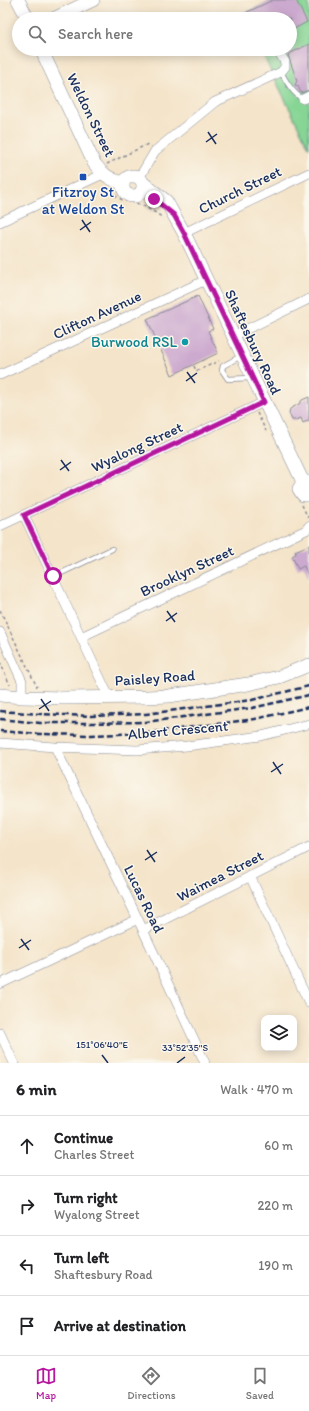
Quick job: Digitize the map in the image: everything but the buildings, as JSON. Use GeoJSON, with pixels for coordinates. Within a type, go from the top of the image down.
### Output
{"type":"FeatureCollection","features":[{"type":"Feature","properties":{"kind":"street"},"geometry":{"type":"LineString","coordinates":[[18,0],[24,12]]}},
{"type":"Feature","properties":{"kind":"street"},"geometry":{"type":"LineString","coordinates":[[68,12],[93,0]]}},
{"type":"Feature","properties":{"kind":"street","name":"Weldon Street"},"geometry":{"type":"LineString","coordinates":[[45,56],[91,158],[106,180],[110,179],[123,183]]}},
{"type":"Feature","properties":{"kind":"street"},"geometry":{"type":"LineString","coordinates":[[140,185],[133,176],[123,183],[123,189],[127,194],[133,196],[140,185],[155,151],[215,102],[281,72],[285,67],[285,62],[281,56]]}},
{"type":"Feature","properties":{"kind":"street","name":"Church Street"},"geometry":{"type":"LineString","coordinates":[[184,233],[309,173]]}},
{"type":"Feature","properties":{"kind":"street"},"geometry":{"type":"LineString","coordinates":[[0,222],[106,180]]}},
{"type":"Feature","properties":{"kind":"street","name":"Shaftesbury Road"},"geometry":{"type":"LineString","coordinates":[[140,185],[148,196],[154,199],[184,233],[264,402],[306,482],[299,487],[300,492],[303,495],[309,496]]}},
{"type":"Feature","properties":{"kind":"street","name":"Clifton Avenue"},"geometry":{"type":"LineString","coordinates":[[0,375],[206,280]]}},
{"type":"Feature","properties":{"kind":"street"},"geometry":{"type":"LineString","coordinates":[[233,336],[309,299]]}},
{"type":"Feature","properties":{"kind":"street","name":"Wyalong Street"},"geometry":{"type":"LineString","coordinates":[[0,526],[264,402]]}},
{"type":"Feature","properties":{"kind":"street"},"geometry":{"type":"LineString","coordinates":[[24,515],[109,697]]}},
{"type":"Feature","properties":{"kind":"street","name":"Brooklyn Street"},"geometry":{"type":"LineString","coordinates":[[81,637],[308,529]]}},
{"type":"Feature","properties":{"kind":"street"},"geometry":{"type":"LineString","coordinates":[[0,632],[22,681],[22,697]]}},
{"type":"Feature","properties":{"kind":"street","name":"Paisley Road"},"geometry":{"type":"LineString","coordinates":[[3,691],[22,697],[169,696],[248,684],[279,677],[309,666]]}},
{"type":"Feature","properties":{"kind":"street","name":"Albert Crescent"},"geometry":{"type":"LineString","coordinates":[[0,743],[137,750],[261,736],[309,724]]}},
{"type":"Feature","properties":{"kind":"street","name":"Lucas Road"},"geometry":{"type":"LineString","coordinates":[[55,747],[138,919],[205,1063]]}},
{"type":"Feature","properties":{"kind":"street","name":"Waimea Street"},"geometry":{"type":"LineString","coordinates":[[143,930],[309,847]]}},
{"type":"Feature","properties":{"kind":"street"},"geometry":{"type":"LineString","coordinates":[[250,876],[309,1004]]}},
{"type":"Feature","properties":{"kind":"street"},"geometry":{"type":"LineString","coordinates":[[0,984],[138,919]]}},
{"type":"Feature","properties":{"kind":"street"},"geometry":{"type":"LineString","coordinates":[[0,1033],[14,1063]]}},
{"type":"Feature","properties":{"kind":"lane"},"geometry":{"type":"LineString","coordinates":[[281,72],[288,84],[299,97],[306,97]]}},
{"type":"Feature","properties":{"kind":"lane"},"geometry":{"type":"LineString","coordinates":[[242,355],[223,366],[222,370],[228,379],[231,380],[253,378]]}},
{"type":"Feature","properties":{"kind":"lane"},"geometry":{"type":"LineString","coordinates":[[53,576],[112,549]]}},
{"type":"Feature","properties":{"kind":"path"},"geometry":{"type":"LineString","coordinates":[[106,180],[118,198],[168,216]]}},
{"type":"Feature","properties":{"kind":"path"},"geometry":{"type":"LineString","coordinates":[[194,366],[196,371],[221,360]]}},
{"type":"Feature","properties":{"kind":"path"},"geometry":{"type":"LineString","coordinates":[[0,610],[37,688],[43,688]]}},
{"type":"Feature","properties":{"kind":"path"},"geometry":{"type":"LineString","coordinates":[[0,662],[11,687],[3,691]]}},
{"type":"Feature","properties":{"kind":"green space"},"geometry":{"type":"Polygon","coordinates":[[[273,0],[309,0],[309,148],[263,56],[297,56],[297,12],[247,12],[273,0]]]}},
{"type":"Feature","properties":{"kind":"railway"},"geometry":{"type":"LineString","coordinates":[[0,711],[91,716],[146,714],[252,700],[309,686]]}},
{"type":"Feature","properties":{"kind":"railway"},"geometry":{"type":"LineString","coordinates":[[0,719],[40,723],[146,722],[252,708],[309,695]]}},
{"type":"Feature","properties":{"kind":"railway"},"geometry":{"type":"LineString","coordinates":[[0,731],[40,734],[91,735],[147,733],[255,719],[309,707]]}},
{"type":"Feature","properties":{"kind":"place","name":"Fitzroy St at Weldon St"},"geometry":{"type":"Point","coordinates":[83,177]}},
{"type":"Feature","properties":{"kind":"place","name":"Burwood RSL"},"geometry":{"type":"Point","coordinates":[185,342]}},
{"type":"Feature","properties":{"kind":"route"},"geometry":{"type":"LineString","coordinates":[[53,576],[24,515],[264,402],[184,233],[174,215],[154,199]]}}]}
